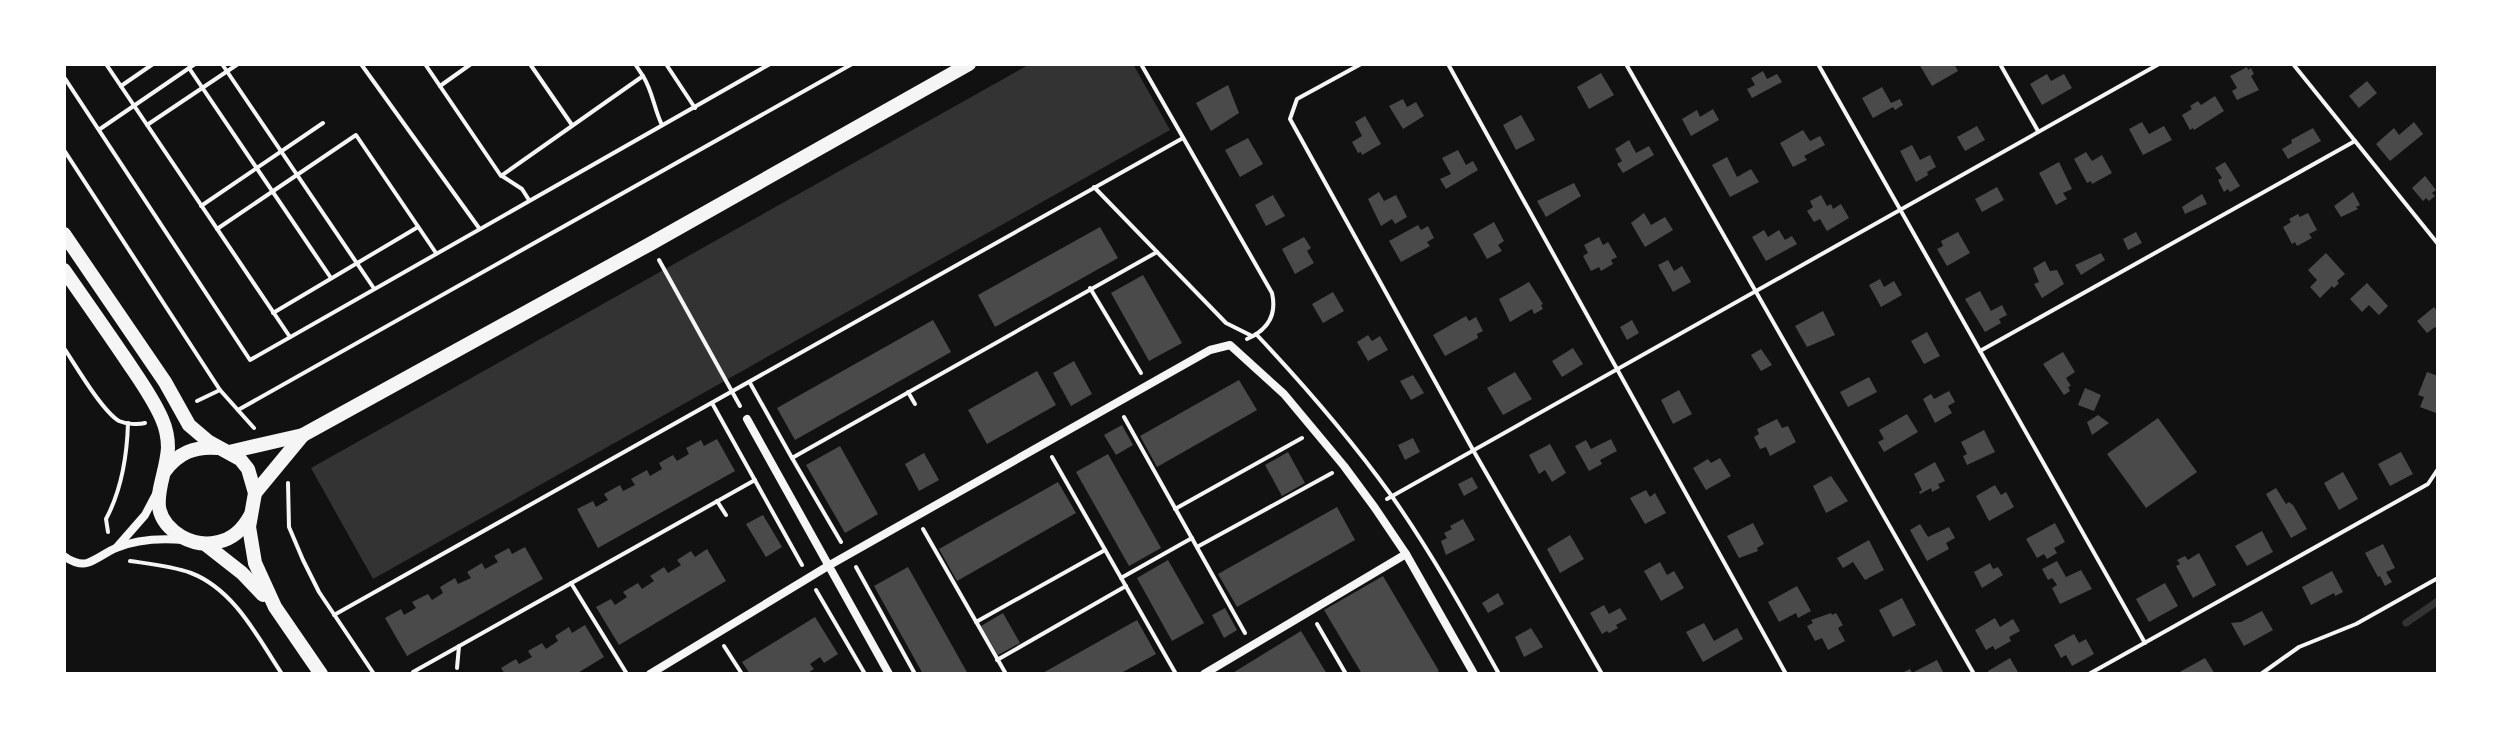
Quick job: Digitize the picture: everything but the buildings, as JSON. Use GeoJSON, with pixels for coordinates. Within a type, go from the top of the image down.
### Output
{"type":"FeatureCollection","features":[{"type":"Feature","properties":{"kind":"street"},"geometry":{"type":"LineString","coordinates":[[163,474],[173,460],[186,451],[202,447],[224,450],[266,445],[303,435],[969,64]]}},
{"type":"Feature","properties":{"kind":"street"},"geometry":{"type":"LineString","coordinates":[[64,234],[165,382],[189,425],[240,459],[248,469],[255,493],[249,527],[251,551],[275,607],[321,674]]}},
{"type":"Feature","properties":{"kind":"street"},"geometry":{"type":"LineString","coordinates":[[64,270],[149,394],[167,436],[168,448],[158,490],[145,515],[117,548]]}},
{"type":"Feature","properties":{"kind":"street"},"geometry":{"type":"LineString","coordinates":[[650,674],[828,566],[1210,350],[1230,345],[1284,394],[1344,466],[1406,554],[1474,674]]}},
{"type":"Feature","properties":{"kind":"street"},"geometry":{"type":"LineString","coordinates":[[747,419],[889,674]]}},
{"type":"Feature","properties":{"kind":"street"},"geometry":{"type":"LineString","coordinates":[[255,493],[303,435]]}},
{"type":"Feature","properties":{"kind":"street"},"geometry":{"type":"LineString","coordinates":[[158,490],[159,506],[165,520],[175,532],[189,541]]}},
{"type":"Feature","properties":{"kind":"street"},"geometry":{"type":"LineString","coordinates":[[64,556],[70,561],[86,564],[117,548],[152,539],[205,544],[220,542],[245,525],[252,512]]}},
{"type":"Feature","properties":{"kind":"street"},"geometry":{"type":"LineString","coordinates":[[205,544],[242,573],[275,607]]}},
{"type":"Feature","properties":{"kind":"street"},"geometry":{"type":"LineString","coordinates":[[1204,674],[1406,554]]}},
{"type":"Feature","properties":{"kind":"path"},"geometry":{"type":"LineString","coordinates":[[106,64],[290,337]]}},
{"type":"Feature","properties":{"kind":"path"},"geometry":{"type":"LineString","coordinates":[[121,86],[153,64]]}},
{"type":"Feature","properties":{"kind":"path"},"geometry":{"type":"LineString","coordinates":[[100,129],[195,64]]}},
{"type":"Feature","properties":{"kind":"path"},"geometry":{"type":"LineString","coordinates":[[222,64],[374,288]]}},
{"type":"Feature","properties":{"kind":"path"},"geometry":{"type":"LineString","coordinates":[[147,125],[238,64]]}},
{"type":"Feature","properties":{"kind":"path"},"geometry":{"type":"LineString","coordinates":[[361,64],[479,228]]}},
{"type":"Feature","properties":{"kind":"path"},"geometry":{"type":"LineString","coordinates":[[425,64],[501,176],[522,189],[529,200]]}},
{"type":"Feature","properties":{"kind":"path"},"geometry":{"type":"LineString","coordinates":[[440,86],[471,64]]}},
{"type":"Feature","properties":{"kind":"path"},"geometry":{"type":"LineString","coordinates":[[530,64],[572,125]]}},
{"type":"Feature","properties":{"kind":"path"},"geometry":{"type":"LineString","coordinates":[[635,64],[652,92],[654,108],[662,125]]}},
{"type":"Feature","properties":{"kind":"path"},"geometry":{"type":"LineString","coordinates":[[666,64],[695,108]]}},
{"type":"Feature","properties":{"kind":"path"},"geometry":{"type":"LineString","coordinates":[[64,77],[250,360],[770,64]]}},
{"type":"Feature","properties":{"kind":"path"},"geometry":{"type":"LineString","coordinates":[[238,410],[852,64]]}},
{"type":"Feature","properties":{"kind":"path"},"geometry":{"type":"LineString","coordinates":[[1141,64],[1272,293],[1273,313],[1268,324],[1253,337],[1230,345]]}},
{"type":"Feature","properties":{"kind":"path"},"geometry":{"type":"LineString","coordinates":[[1361,64],[1297,99],[1290,119],[1473,450],[1602,674]]}},
{"type":"Feature","properties":{"kind":"path"},"geometry":{"type":"LineString","coordinates":[[1448,64],[1786,674]]}},
{"type":"Feature","properties":{"kind":"path"},"geometry":{"type":"LineString","coordinates":[[1626,64],[1974,674]]}},
{"type":"Feature","properties":{"kind":"path"},"geometry":{"type":"LineString","coordinates":[[1818,64],[2145,643]]}},
{"type":"Feature","properties":{"kind":"path"},"geometry":{"type":"LineString","coordinates":[[2000,64],[2038,131]]}},
{"type":"Feature","properties":{"kind":"path"},"geometry":{"type":"LineString","coordinates":[[1375,508],[2159,64]]}},
{"type":"Feature","properties":{"kind":"path"},"geometry":{"type":"LineString","coordinates":[[2293,64],[2438,244]]}},
{"type":"Feature","properties":{"kind":"path"},"geometry":{"type":"LineString","coordinates":[[189,68],[331,278]]}},
{"type":"Feature","properties":{"kind":"path"},"geometry":{"type":"LineString","coordinates":[[501,176],[643,76]]}},
{"type":"Feature","properties":{"kind":"path"},"geometry":{"type":"LineString","coordinates":[[201,206],[323,123]]}},
{"type":"Feature","properties":{"kind":"path"},"geometry":{"type":"LineString","coordinates":[[217,229],[356,135],[436,253]]}},
{"type":"Feature","properties":{"kind":"path"},"geometry":{"type":"LineString","coordinates":[[334,615],[1183,138]]}},
{"type":"Feature","properties":{"kind":"path"},"geometry":{"type":"LineString","coordinates":[[1980,351],[2355,141]]}},
{"type":"Feature","properties":{"kind":"path"},"geometry":{"type":"LineString","coordinates":[[64,150],[220,390],[266,445]]}},
{"type":"Feature","properties":{"kind":"path"},"geometry":{"type":"LineString","coordinates":[[1094,187],[1226,323],[1253,337]]}},
{"type":"Feature","properties":{"kind":"path"},"geometry":{"type":"LineString","coordinates":[[273,313],[418,227]]}},
{"type":"Feature","properties":{"kind":"path"},"geometry":{"type":"LineString","coordinates":[[749,382],[792,458],[1157,252]]}},
{"type":"Feature","properties":{"kind":"path"},"geometry":{"type":"LineString","coordinates":[[661,264],[730,389]]}},
{"type":"Feature","properties":{"kind":"path"},"geometry":{"type":"LineString","coordinates":[[1090,288],[1148,385]]}},
{"type":"Feature","properties":{"kind":"path"},"geometry":{"type":"LineString","coordinates":[[908,392],[915,404]]}},
{"type":"Feature","properties":{"kind":"path"},"geometry":{"type":"LineString","coordinates":[[712,403],[865,674]]}},
{"type":"Feature","properties":{"kind":"path"},"geometry":{"type":"LineString","coordinates":[[1116,404],[1252,646]]}},
{"type":"Feature","properties":{"kind":"path"},"geometry":{"type":"LineString","coordinates":[[1175,509],[1314,430]]}},
{"type":"Feature","properties":{"kind":"path"},"geometry":{"type":"LineString","coordinates":[[1045,445],[1176,674]]}},
{"type":"Feature","properties":{"kind":"path"},"geometry":{"type":"LineString","coordinates":[[278,464],[289,485],[289,527],[319,592],[374,674]]}},
{"type":"Feature","properties":{"kind":"path"},"geometry":{"type":"LineString","coordinates":[[1197,547],[1344,466]]}},
{"type":"Feature","properties":{"kind":"path"},"geometry":{"type":"LineString","coordinates":[[2089,674],[2428,484],[2438,469]]}},
{"type":"Feature","properties":{"kind":"path"},"geometry":{"type":"LineString","coordinates":[[414,674],[755,480]]}},
{"type":"Feature","properties":{"kind":"path"},"geometry":{"type":"LineString","coordinates":[[717,501],[726,515]]}},
{"type":"Feature","properties":{"kind":"path"},"geometry":{"type":"LineString","coordinates":[[916,517],[1006,674]]}},
{"type":"Feature","properties":{"kind":"path"},"geometry":{"type":"LineString","coordinates":[[1121,578],[1192,538]]}},
{"type":"Feature","properties":{"kind":"path"},"geometry":{"type":"LineString","coordinates":[[976,622],[1105,550]]}},
{"type":"Feature","properties":{"kind":"path"},"geometry":{"type":"LineString","coordinates":[[2261,674],[2299,647],[2356,624],[2438,578]]}},
{"type":"Feature","properties":{"kind":"path"},"geometry":{"type":"LineString","coordinates":[[571,583],[627,674]]}},
{"type":"Feature","properties":{"kind":"path"},"geometry":{"type":"LineString","coordinates":[[997,660],[1126,586]]}},
{"type":"Feature","properties":{"kind":"path"},"geometry":{"type":"LineString","coordinates":[[1309,611],[1346,674]]}},
{"type":"Feature","properties":{"kind":"path"},"geometry":{"type":"LineString","coordinates":[[717,634],[742,674]]}},
{"type":"Feature","properties":{"kind":"path"},"geometry":{"type":"LineString","coordinates":[[457,668],[459,646]]}},
{"type":"Feature","properties":{"kind":"shaded area"},"geometry":{"type":"Polygon","coordinates":[[[1030,64],[1133,64],[1170,130],[373,579],[311,468],[1030,64]]]}},
{"type":"Feature","properties":{"kind":"waterway"},"geometry":{"type":"LineString","coordinates":[[2406,623],[2438,601]]}}]}
